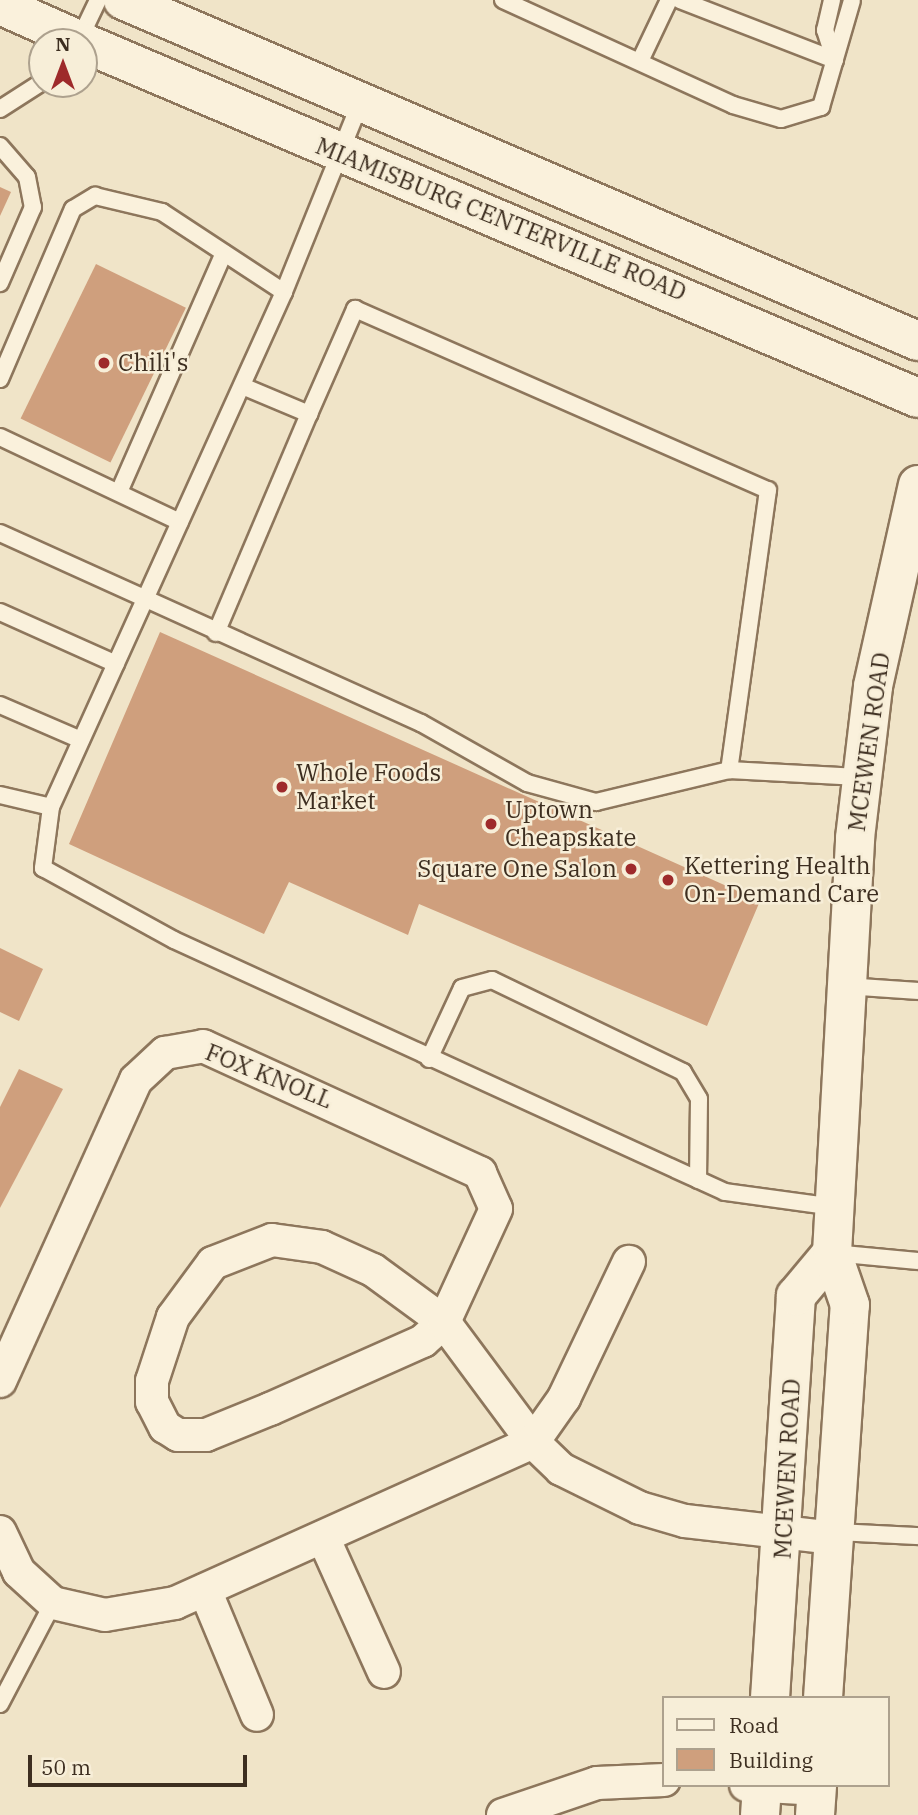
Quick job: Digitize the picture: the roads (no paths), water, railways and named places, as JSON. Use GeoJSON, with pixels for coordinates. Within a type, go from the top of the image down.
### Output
{"type":"FeatureCollection","features":[{"type":"Feature","properties":{"kind":"main road","name":"MIAMISBURG CENTERVILLE ROAD"},"geometry":{"type":"LineString","coordinates":[[123,0],[918,341]]}},
{"type":"Feature","properties":{"kind":"main road","name":"MIAMISBURG CENTERVILLE ROAD"},"geometry":{"type":"LineString","coordinates":[[0,5],[50,28]]}},
{"type":"Feature","properties":{"kind":"main road","name":"MIAMISBURG CENTERVILLE ROAD"},"geometry":{"type":"LineString","coordinates":[[98,49],[918,398]]}},
{"type":"Feature","properties":{"kind":"main road","name":"MCEWEN ROAD"},"geometry":{"type":"LineString","coordinates":[[823,1696],[850,1305],[832,1253],[843,986],[859,778],[906,592],[918,485]]}},
{"type":"Feature","properties":{"kind":"main road","name":"MCEWEN ROAD"},"geometry":{"type":"LineString","coordinates":[[770,1696],[784,1535],[796,1296],[832,1253]]}},
{"type":"Feature","properties":{"kind":"street","name":"FOX KNOLL"},"geometry":{"type":"LineString","coordinates":[[0,1381],[136,1080],[148,1064],[183,1047],[216,1049],[480,1173],[496,1209],[444,1322],[423,1340],[206,1435],[178,1435],[155,1415],[152,1381],[173,1317],[213,1263],[239,1248],[272,1240],[322,1247],[373,1270],[444,1322],[533,1442],[561,1469],[640,1508],[784,1535],[834,1535]]}},
{"type":"Feature","properties":{"kind":"street"},"geometry":{"type":"LineString","coordinates":[[0,1532],[19,1572],[53,1603],[75,1612],[138,1613],[205,1590],[533,1442],[564,1398],[629,1262]]}},
{"type":"Feature","properties":{"kind":"street"},"geometry":{"type":"LineString","coordinates":[[323,1537],[384,1672]]}},
{"type":"Feature","properties":{"kind":"street"},"geometry":{"type":"LineString","coordinates":[[205,1590],[257,1715]]}},
{"type":"Feature","properties":{"kind":"street"},"geometry":{"type":"LineString","coordinates":[[503,1815],[532,1808],[597,1783],[662,1780]]}},
{"type":"Feature","properties":{"kind":"street"},"geometry":{"type":"LineString","coordinates":[[757,1793],[816,1796]]}},
{"type":"Feature","properties":{"kind":"lane"},"geometry":{"type":"LineString","coordinates":[[87,28],[98,0]]}},
{"type":"Feature","properties":{"kind":"lane"},"geometry":{"type":"LineString","coordinates":[[503,0],[733,105],[781,119],[821,107],[852,0]]}},
{"type":"Feature","properties":{"kind":"lane"},"geometry":{"type":"LineString","coordinates":[[640,61],[669,0]]}},
{"type":"Feature","properties":{"kind":"lane"},"geometry":{"type":"LineString","coordinates":[[680,0],[716,6],[835,60]]}},
{"type":"Feature","properties":{"kind":"lane"},"geometry":{"type":"LineString","coordinates":[[832,0],[825,30],[835,60]]}},
{"type":"Feature","properties":{"kind":"lane"},"geometry":{"type":"LineString","coordinates":[[0,109],[28,91]]}},
{"type":"Feature","properties":{"kind":"lane"},"geometry":{"type":"LineString","coordinates":[[361,101],[284,292],[51,807],[43,868],[174,940],[429,1059],[725,1192],[834,1207]]}},
{"type":"Feature","properties":{"kind":"lane"},"geometry":{"type":"LineString","coordinates":[[0,146],[27,177],[33,206],[0,283]]}},
{"type":"Feature","properties":{"kind":"lane"},"geometry":{"type":"LineString","coordinates":[[0,379],[73,209],[95,196],[162,212],[284,292]]}},
{"type":"Feature","properties":{"kind":"lane"},"geometry":{"type":"LineString","coordinates":[[119,492],[224,253]]}},
{"type":"Feature","properties":{"kind":"lane"},"geometry":{"type":"LineString","coordinates":[[216,633],[355,309],[768,490],[729,770]]}},
{"type":"Feature","properties":{"kind":"lane"},"geometry":{"type":"LineString","coordinates":[[242,386],[309,414]]}},
{"type":"Feature","properties":{"kind":"lane"},"geometry":{"type":"LineString","coordinates":[[0,437],[180,522]]}},
{"type":"Feature","properties":{"kind":"lane"},"geometry":{"type":"LineString","coordinates":[[0,533],[146,598],[216,633],[421,723],[527,783],[596,802],[729,770],[859,778]]}},
{"type":"Feature","properties":{"kind":"lane"},"geometry":{"type":"LineString","coordinates":[[0,612],[116,664]]}},
{"type":"Feature","properties":{"kind":"lane"},"geometry":{"type":"LineString","coordinates":[[0,705],[81,740]]}},
{"type":"Feature","properties":{"kind":"lane"},"geometry":{"type":"LineString","coordinates":[[0,795],[51,807]]}},
{"type":"Feature","properties":{"kind":"lane"},"geometry":{"type":"LineString","coordinates":[[429,1059],[462,988],[492,980],[683,1072],[699,1099],[698,1180]]}},
{"type":"Feature","properties":{"kind":"lane"},"geometry":{"type":"LineString","coordinates":[[843,986],[918,991]]}},
{"type":"Feature","properties":{"kind":"lane"},"geometry":{"type":"LineString","coordinates":[[832,1253],[918,1261]]}},
{"type":"Feature","properties":{"kind":"lane"},"geometry":{"type":"LineString","coordinates":[[834,1535],[918,1536]]}},
{"type":"Feature","properties":{"kind":"lane"},"geometry":{"type":"LineString","coordinates":[[0,1704],[53,1603]]}},
{"type":"Feature","properties":{"kind":"place","name":"Chili's"},"geometry":{"type":"Point","coordinates":[104,363]}},
{"type":"Feature","properties":{"kind":"place","name":"Whole Foods Market"},"geometry":{"type":"Point","coordinates":[282,787]}},
{"type":"Feature","properties":{"kind":"place","name":"Uptown Cheapskate"},"geometry":{"type":"Point","coordinates":[491,824]}},
{"type":"Feature","properties":{"kind":"place","name":"Square One Salon"},"geometry":{"type":"Point","coordinates":[631,869]}},
{"type":"Feature","properties":{"kind":"place","name":"Kettering Health On-Demand Care"},"geometry":{"type":"Point","coordinates":[668,880]}}]}
